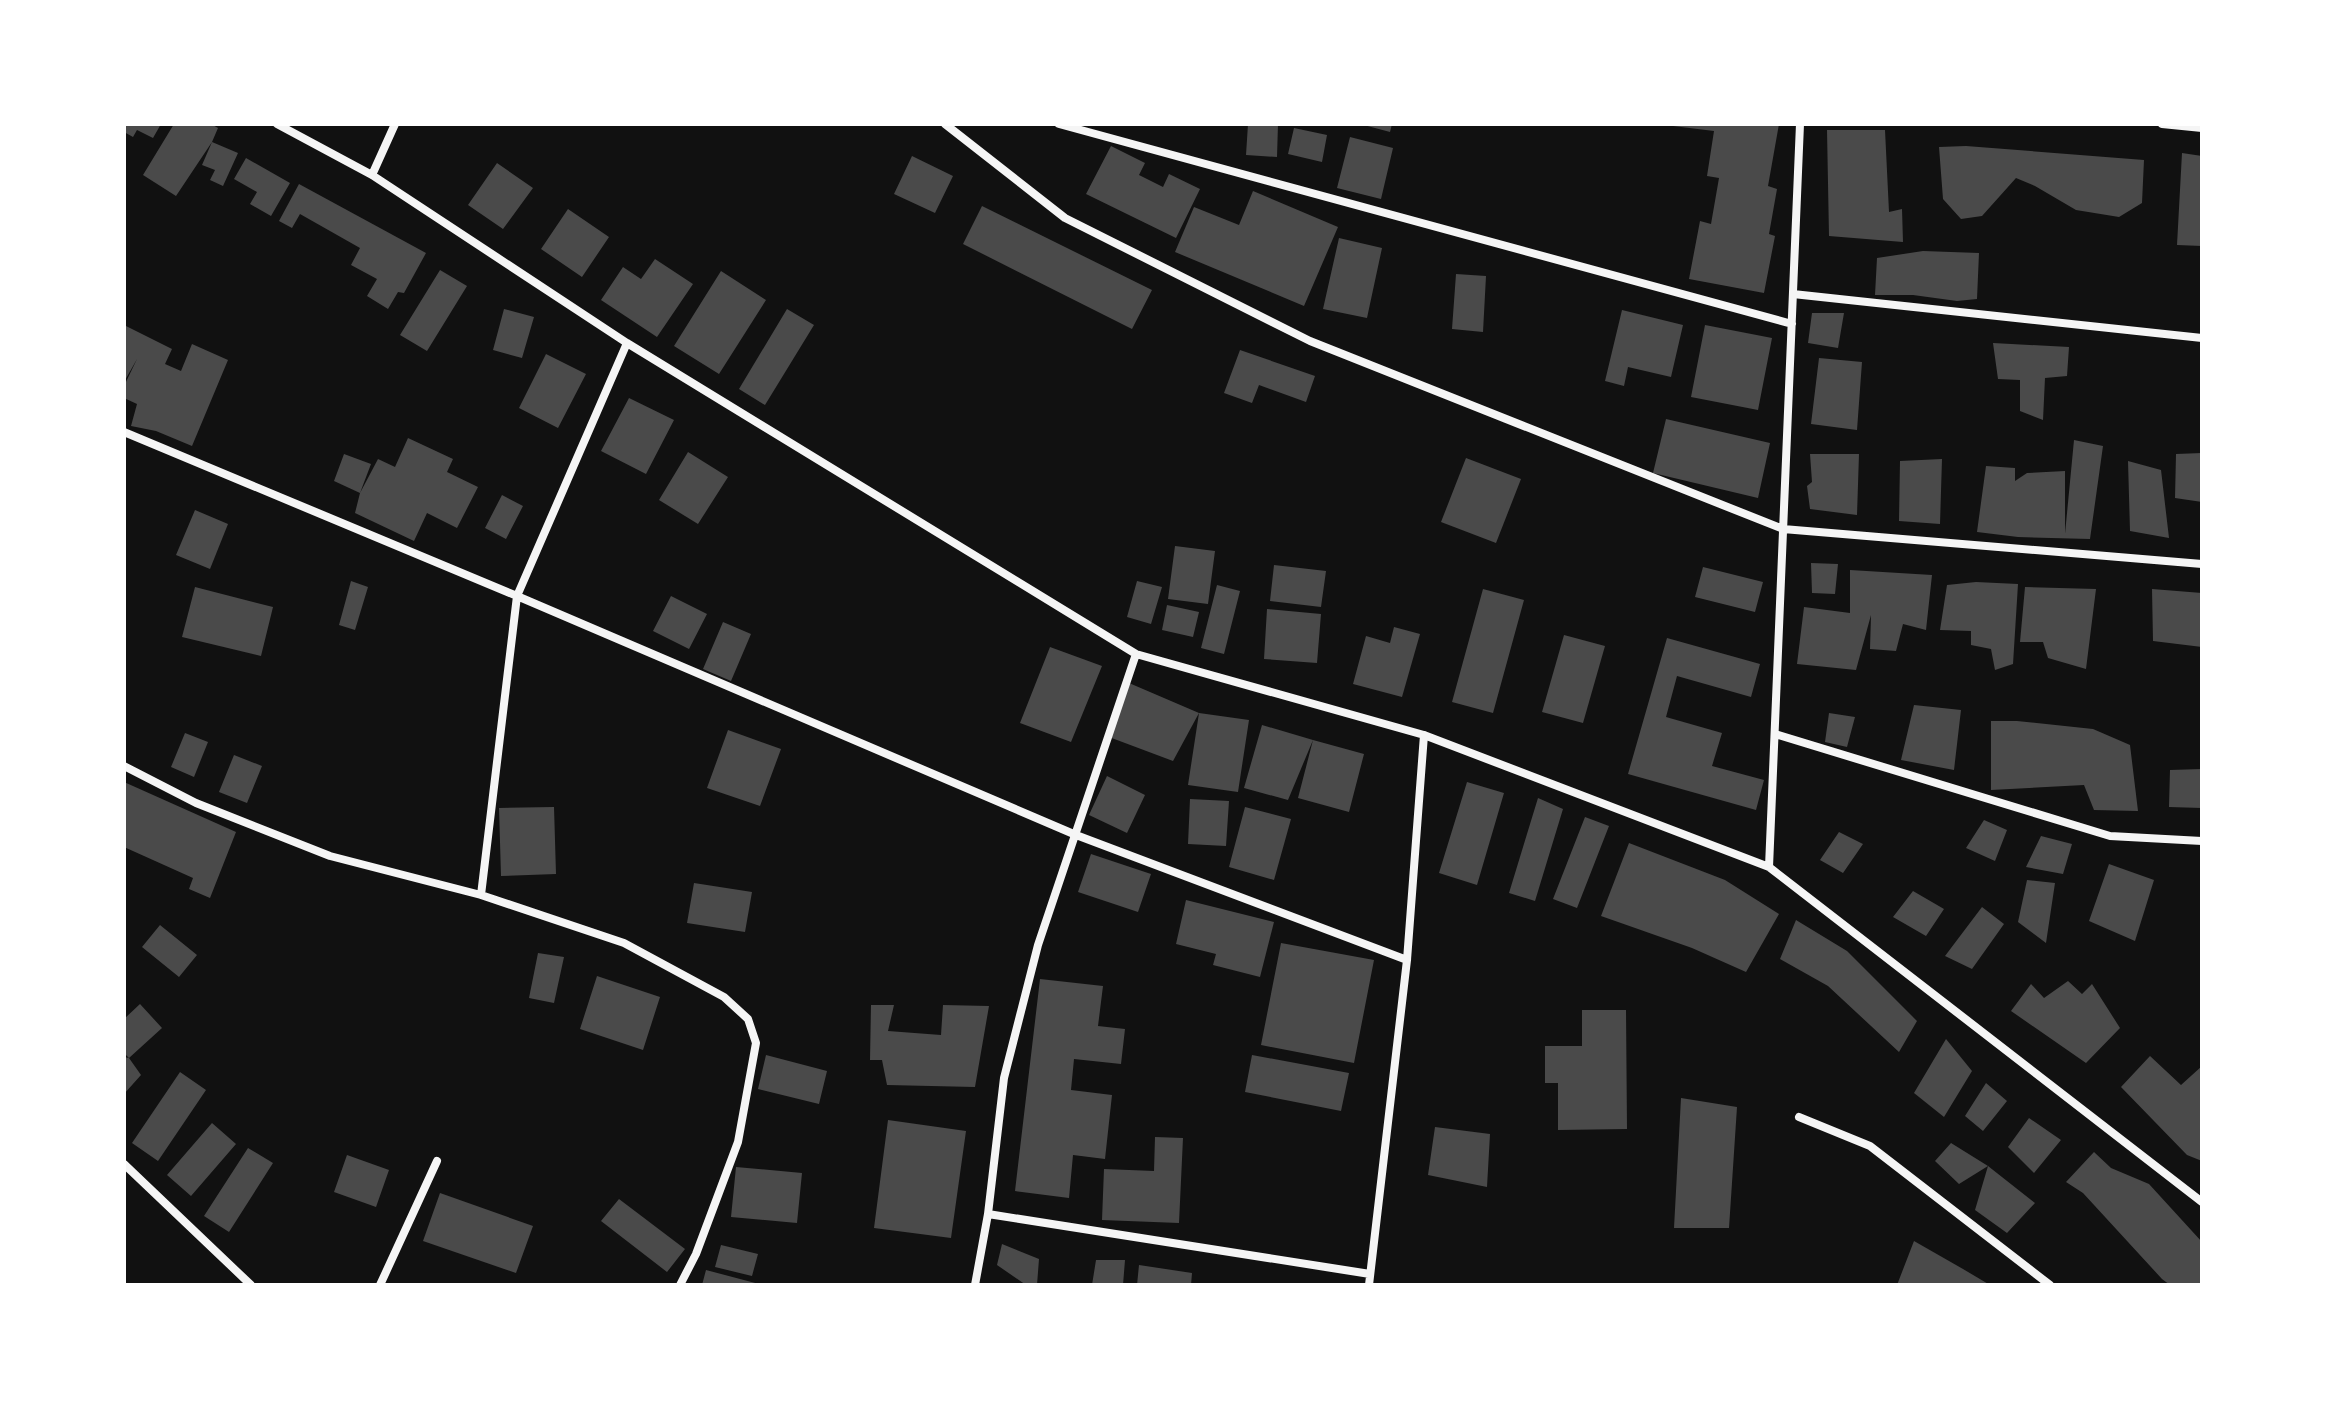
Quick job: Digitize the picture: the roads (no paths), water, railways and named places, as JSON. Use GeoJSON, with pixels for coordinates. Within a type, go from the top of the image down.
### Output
{"type":"FeatureCollection","features":[{"type":"Feature","properties":{"kind":"street"},"geometry":{"type":"LineString","coordinates":[[277,124],[372,175],[627,343],[1136,654],[1424,735],[1769,867],[2202,1202]]}},
{"type":"Feature","properties":{"kind":"street"},"geometry":{"type":"LineString","coordinates":[[372,175],[395,124]]}},
{"type":"Feature","properties":{"kind":"street"},"geometry":{"type":"LineString","coordinates":[[945,124],[1065,218],[1310,341],[1783,529],[2202,564]]}},
{"type":"Feature","properties":{"kind":"street"},"geometry":{"type":"LineString","coordinates":[[1059,124],[1792,324]]}},
{"type":"Feature","properties":{"kind":"street"},"geometry":{"type":"LineString","coordinates":[[1769,867],[1800,124]]}},
{"type":"Feature","properties":{"kind":"street"},"geometry":{"type":"LineString","coordinates":[[2162,124],[2202,128]]}},
{"type":"Feature","properties":{"kind":"street"},"geometry":{"type":"LineString","coordinates":[[1793,294],[2202,338]]}},
{"type":"Feature","properties":{"kind":"street"},"geometry":{"type":"LineString","coordinates":[[481,895],[517,596],[627,343]]}},
{"type":"Feature","properties":{"kind":"street"},"geometry":{"type":"LineString","coordinates":[[124,432],[1076,835],[1407,960]]}},
{"type":"Feature","properties":{"kind":"street"},"geometry":{"type":"LineString","coordinates":[[975,1285],[988,1214],[1004,1078],[1038,945],[1136,654]]}},
{"type":"Feature","properties":{"kind":"street"},"geometry":{"type":"LineString","coordinates":[[1775,734],[2110,836],[2202,841]]}},
{"type":"Feature","properties":{"kind":"street"},"geometry":{"type":"LineString","coordinates":[[1369,1285],[1407,960],[1424,735]]}},
{"type":"Feature","properties":{"kind":"street"},"geometry":{"type":"LineString","coordinates":[[124,766],[196,803],[330,856],[481,895],[624,943],[724,997],[748,1019],[756,1043],[738,1142],[696,1254],[680,1285]]}},
{"type":"Feature","properties":{"kind":"street"},"geometry":{"type":"LineString","coordinates":[[1799,1117],[1870,1146],[2050,1285]]}},
{"type":"Feature","properties":{"kind":"street"},"geometry":{"type":"LineString","coordinates":[[380,1285],[437,1161]]}},
{"type":"Feature","properties":{"kind":"street"},"geometry":{"type":"LineString","coordinates":[[124,1164],[251,1285]]}},
{"type":"Feature","properties":{"kind":"street"},"geometry":{"type":"LineString","coordinates":[[988,1214],[1370,1274]]}}]}
